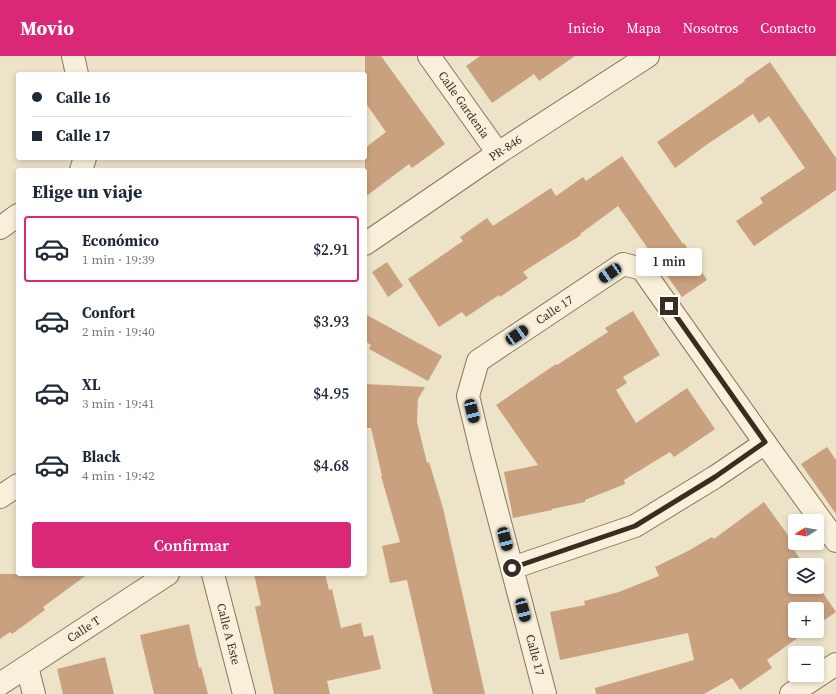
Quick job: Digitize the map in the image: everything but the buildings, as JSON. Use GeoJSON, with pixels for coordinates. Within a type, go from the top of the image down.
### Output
{"type":"FeatureCollection","features":[{"type":"Feature","properties":{"kind":"street"},"geometry":{"type":"LineString","coordinates":[[73,56],[77,72]]}},
{"type":"Feature","properties":{"kind":"street","name":"Calle Gardenia"},"geometry":{"type":"LineString","coordinates":[[429,56],[498,153]]}},
{"type":"Feature","properties":{"kind":"street","name":"PR-846"},"geometry":{"type":"LineString","coordinates":[[367,243],[498,153],[648,56]]}},
{"type":"Feature","properties":{"kind":"street"},"geometry":{"type":"LineString","coordinates":[[0,228],[16,216]]}},
{"type":"Feature","properties":{"kind":"street","name":"Calle 17"},"geometry":{"type":"LineString","coordinates":[[545,694],[468,396],[478,361],[623,264],[642,269],[836,540]]}},
{"type":"Feature","properties":{"kind":"street"},"geometry":{"type":"LineString","coordinates":[[512,568],[635,526],[715,477],[765,442]]}},
{"type":"Feature","properties":{"kind":"street"},"geometry":{"type":"LineString","coordinates":[[0,497],[16,486]]}},
{"type":"Feature","properties":{"kind":"street","name":"Calle T"},"geometry":{"type":"LineString","coordinates":[[0,684],[165,576]]}},
{"type":"Feature","properties":{"kind":"street","name":"Calle A Este"},"geometry":{"type":"LineString","coordinates":[[213,576],[244,694]]}},
{"type":"Feature","properties":{"kind":"street"},"geometry":{"type":"LineString","coordinates":[[791,694],[836,664]]}},
{"type":"Feature","properties":{"kind":"street"},"geometry":{"type":"LineString","coordinates":[[27,666],[34,694]]}},
{"type":"Feature","properties":{"kind":"route"},"geometry":{"type":"LineString","coordinates":[[512,568],[635,526],[715,477],[765,442],[669,306]]}}]}
